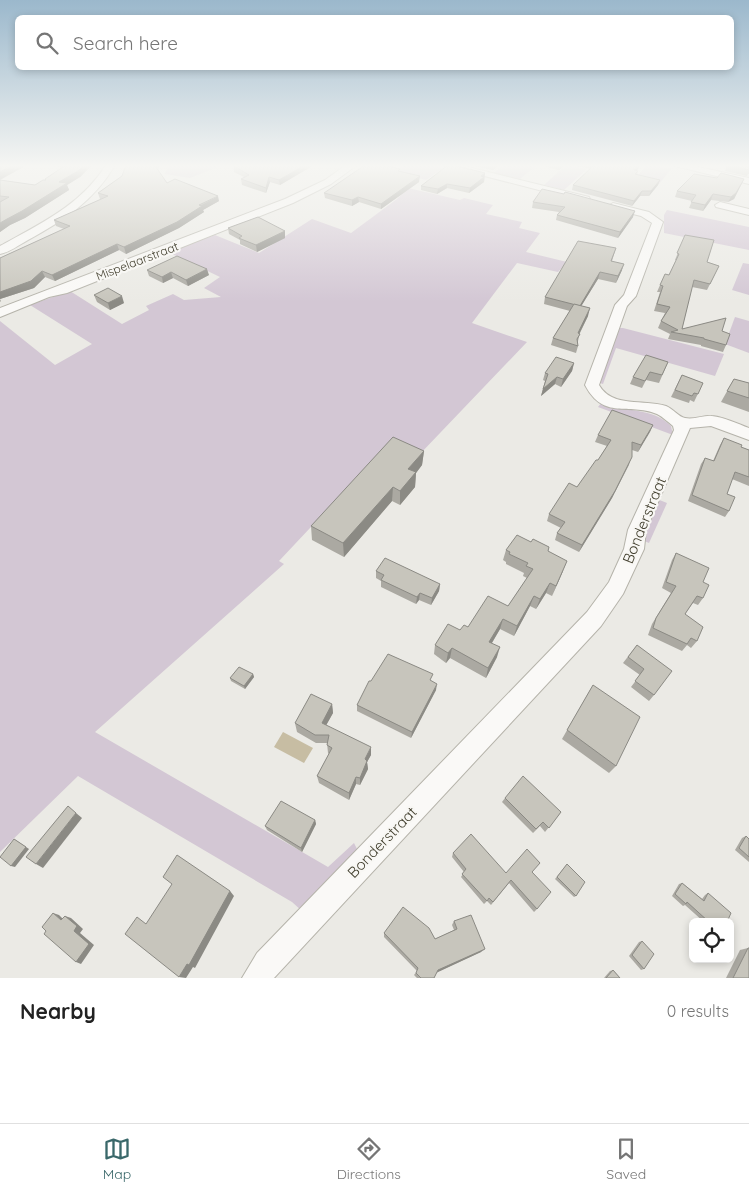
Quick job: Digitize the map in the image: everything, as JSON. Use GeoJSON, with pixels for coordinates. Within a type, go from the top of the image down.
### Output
{"type":"FeatureCollection","features":[{"type":"Feature","properties":{"kind":"street"},"geometry":{"type":"LineString","coordinates":[[0,251],[68,211]]}},
{"type":"Feature","properties":{"kind":"street","name":"Mispelaarstraat"},"geometry":{"type":"LineString","coordinates":[[0,313],[265,211]]}},
{"type":"Feature","properties":{"kind":"street"},"geometry":{"type":"LineString","coordinates":[[631,211],[645,214],[656,220],[657,225],[630,296],[622,305],[592,385],[596,394],[615,404],[648,406],[660,409],[681,424],[712,421],[749,434]]}},
{"type":"Feature","properties":{"kind":"street","name":"Bonderstraat"},"geometry":{"type":"LineString","coordinates":[[257,978],[267,963],[594,619],[616,588],[634,549],[637,530],[682,430],[681,424]]}},
{"type":"Feature","properties":{"kind":"shaded area"},"geometry":{"type":"Polygon","coordinates":[[[381,211],[489,211],[486,214],[522,222],[519,228],[540,233],[526,252],[567,262],[558,272],[517,263],[472,323],[527,342],[419,455],[389,444],[279,561],[284,564],[95,732],[328,867],[354,843],[359,853],[302,911],[292,902],[78,776],[0,852],[0,321],[55,365],[92,344],[30,305],[70,291],[122,324],[149,310],[146,306],[173,294],[184,300],[221,297],[204,288],[220,277],[168,252],[215,235],[259,253],[312,219],[351,233],[381,211]]]}},
{"type":"Feature","properties":{"kind":"shaded area"},"geometry":{"type":"Polygon","coordinates":[[[667,211],[670,211],[749,227],[749,250],[664,233],[664,215],[667,211]]]}},
{"type":"Feature","properties":{"kind":"shaded area"},"geometry":{"type":"Polygon","coordinates":[[[743,263],[749,264],[749,295],[732,290],[743,263]]]}},
{"type":"Feature","properties":{"kind":"shaded area"},"geometry":{"type":"Polygon","coordinates":[[[735,317],[749,321],[749,353],[725,344],[735,317]]]}},
{"type":"Feature","properties":{"kind":"shaded area"},"geometry":{"type":"Polygon","coordinates":[[[617,328],[724,354],[715,376],[616,348],[603,384],[597,382],[617,328]]]}},
{"type":"Feature","properties":{"kind":"shaded area"},"geometry":{"type":"Polygon","coordinates":[[[602,402],[656,416],[671,426],[673,435],[598,407],[602,402]]]}},
{"type":"Feature","properties":{"kind":"shaded area"},"geometry":{"type":"Polygon","coordinates":[[[657,499],[667,503],[649,543],[642,540],[657,499]]]}},
{"type":"Feature","properties":{"kind":"shaded area"},"geometry":{"type":"Polygon","coordinates":[[[283,732],[313,748],[304,763],[274,747],[283,732]]]}},
{"type":"Feature","properties":{"kind":"building"},"geometry":{"type":"Polygon","coordinates":[[[0,211],[23,211],[22,211],[0,223],[0,211]]]}},
{"type":"Feature","properties":{"kind":"building"},"geometry":{"type":"Polygon","coordinates":[[[75,211],[195,211],[177,222],[124,247],[117,244],[52,275],[42,271],[31,281],[0,292],[0,258],[70,226],[54,220],[75,211]]]}},
{"type":"Feature","properties":{"kind":"building"},"geometry":{"type":"Polygon","coordinates":[[[561,211],[635,211],[620,232],[557,215],[561,211]]]}},
{"type":"Feature","properties":{"kind":"building"},"geometry":{"type":"Polygon","coordinates":[[[258,217],[285,231],[256,245],[239,238],[242,236],[228,228],[258,217]]]}},
{"type":"Feature","properties":{"kind":"building"},"geometry":{"type":"Polygon","coordinates":[[[685,235],[714,240],[707,262],[719,266],[710,284],[694,280],[682,329],[726,318],[722,331],[730,334],[726,345],[704,338],[671,332],[678,330],[661,321],[670,307],[657,304],[663,286],[660,285],[665,274],[669,275],[685,235]]]}},
{"type":"Feature","properties":{"kind":"building"},"geometry":{"type":"Polygon","coordinates":[[[578,241],[616,248],[611,261],[624,264],[618,276],[600,272],[580,306],[545,297],[578,241]]]}},
{"type":"Feature","properties":{"kind":"building"},"geometry":{"type":"Polygon","coordinates":[[[177,256],[207,269],[186,280],[171,272],[162,277],[147,270],[177,256]]]}},
{"type":"Feature","properties":{"kind":"building"},"geometry":{"type":"Polygon","coordinates":[[[108,288],[122,296],[108,303],[94,295],[108,288]]]}},
{"type":"Feature","properties":{"kind":"building"},"geometry":{"type":"Polygon","coordinates":[[[574,304],[590,308],[578,333],[580,334],[577,339],[578,346],[553,338],[574,304]]]}},
{"type":"Feature","properties":{"kind":"building"},"geometry":{"type":"Polygon","coordinates":[[[646,355],[668,362],[662,375],[650,372],[645,381],[633,377],[646,355]]]}},
{"type":"Feature","properties":{"kind":"building"},"geometry":{"type":"Polygon","coordinates":[[[556,357],[574,363],[563,379],[557,377],[543,389],[548,374],[545,373],[556,357]]]}},
{"type":"Feature","properties":{"kind":"building"},"geometry":{"type":"Polygon","coordinates":[[[682,375],[703,383],[698,394],[694,393],[692,396],[675,390],[682,375]]]}},
{"type":"Feature","properties":{"kind":"building"},"geometry":{"type":"Polygon","coordinates":[[[734,379],[749,383],[749,398],[727,391],[734,379]]]}},
{"type":"Feature","properties":{"kind":"building"},"geometry":{"type":"Polygon","coordinates":[[[612,410],[653,425],[641,445],[632,442],[632,457],[615,491],[582,545],[557,533],[565,522],[549,514],[569,483],[577,487],[611,440],[598,435],[612,410]]]}},
{"type":"Feature","properties":{"kind":"building"},"geometry":{"type":"Polygon","coordinates":[[[393,437],[424,451],[408,469],[416,472],[400,491],[393,487],[343,543],[311,526],[393,437]]]}},
{"type":"Feature","properties":{"kind":"building"},"geometry":{"type":"Polygon","coordinates":[[[724,438],[749,450],[749,477],[735,472],[727,494],[735,497],[729,511],[692,495],[705,458],[714,461],[724,438]]]}},
{"type":"Feature","properties":{"kind":"building"},"geometry":{"type":"Polygon","coordinates":[[[517,535],[531,542],[533,539],[549,547],[548,551],[567,561],[556,586],[550,583],[540,599],[534,596],[517,626],[503,619],[489,642],[500,647],[488,668],[452,648],[448,653],[435,645],[448,624],[460,630],[464,625],[468,627],[488,596],[508,606],[533,569],[526,566],[528,563],[509,554],[510,552],[506,550],[517,535]]]}},
{"type":"Feature","properties":{"kind":"building"},"geometry":{"type":"Polygon","coordinates":[[[676,553],[709,568],[703,582],[709,585],[703,598],[697,596],[685,614],[703,627],[697,641],[691,638],[687,644],[653,628],[656,618],[676,586],[666,582],[676,553]]]}},
{"type":"Feature","properties":{"kind":"building"},"geometry":{"type":"Polygon","coordinates":[[[385,558],[440,584],[432,598],[420,593],[417,597],[381,580],[384,575],[376,571],[385,558]]]}},
{"type":"Feature","properties":{"kind":"building"},"geometry":{"type":"Polygon","coordinates":[[[637,645],[672,671],[654,695],[635,681],[644,669],[628,657],[637,645]]]}},
{"type":"Feature","properties":{"kind":"building"},"geometry":{"type":"Polygon","coordinates":[[[388,654],[433,674],[430,680],[437,684],[412,732],[357,705],[369,681],[371,681],[388,654]]]}},
{"type":"Feature","properties":{"kind":"building"},"geometry":{"type":"Polygon","coordinates":[[[239,667],[253,674],[244,686],[230,678],[239,667]]]}},
{"type":"Feature","properties":{"kind":"building"},"geometry":{"type":"Polygon","coordinates":[[[593,685],[640,717],[616,766],[567,730],[593,685]]]}},
{"type":"Feature","properties":{"kind":"building"},"geometry":{"type":"Polygon","coordinates":[[[311,694],[332,704],[322,723],[371,747],[365,759],[367,761],[360,778],[356,777],[349,793],[317,776],[332,748],[327,745],[329,735],[315,735],[295,723],[311,694]]]}},
{"type":"Feature","properties":{"kind":"building"},"geometry":{"type":"Polygon","coordinates":[[[523,776],[561,812],[549,828],[543,822],[536,829],[505,798],[523,776]]]}},
{"type":"Feature","properties":{"kind":"building"},"geometry":{"type":"Polygon","coordinates":[[[281,801],[315,820],[301,848],[265,826],[281,801]]]}},
{"type":"Feature","properties":{"kind":"building"},"geometry":{"type":"Polygon","coordinates":[[[68,806],[76,813],[36,864],[26,857],[68,806]]]}},
{"type":"Feature","properties":{"kind":"building"},"geometry":{"type":"Polygon","coordinates":[[[471,834],[506,873],[527,849],[540,863],[532,872],[551,892],[537,909],[511,880],[493,902],[489,898],[487,901],[462,874],[466,869],[453,853],[471,834]]]}},
{"type":"Feature","properties":{"kind":"building"},"geometry":{"type":"Polygon","coordinates":[[[746,836],[749,839],[749,857],[739,848],[746,836]]]}},
{"type":"Feature","properties":{"kind":"building"},"geometry":{"type":"Polygon","coordinates":[[[14,839],[26,847],[11,866],[0,857],[14,839]]]}},
{"type":"Feature","properties":{"kind":"building"},"geometry":{"type":"Polygon","coordinates":[[[177,855],[230,891],[189,965],[187,964],[179,977],[125,934],[137,917],[146,924],[172,884],[163,877],[177,855]]]}},
{"type":"Feature","properties":{"kind":"building"},"geometry":{"type":"Polygon","coordinates":[[[567,864],[585,882],[576,896],[557,877],[567,864]]]}},
{"type":"Feature","properties":{"kind":"building"},"geometry":{"type":"Polygon","coordinates":[[[682,883],[704,901],[708,893],[731,913],[729,918],[705,918],[675,894],[682,883]]]}},
{"type":"Feature","properties":{"kind":"building"},"geometry":{"type":"Polygon","coordinates":[[[403,907],[429,928],[435,939],[457,929],[454,921],[471,915],[485,949],[438,970],[434,978],[421,978],[416,973],[418,968],[384,933],[403,907]]]}},
{"type":"Feature","properties":{"kind":"building"},"geometry":{"type":"Polygon","coordinates":[[[53,913],[61,920],[65,916],[77,926],[74,931],[89,944],[76,962],[44,934],[46,931],[42,927],[53,913]]]}},
{"type":"Feature","properties":{"kind":"building"},"geometry":{"type":"Polygon","coordinates":[[[642,941],[654,954],[644,969],[632,955],[642,941]]]}},
{"type":"Feature","properties":{"kind":"building"},"geometry":{"type":"Polygon","coordinates":[[[748,948],[749,978],[733,978],[748,948]]]}},
{"type":"Feature","properties":{"kind":"building"},"geometry":{"type":"Polygon","coordinates":[[[613,970],[620,978],[606,978],[613,970]]]}}]}
